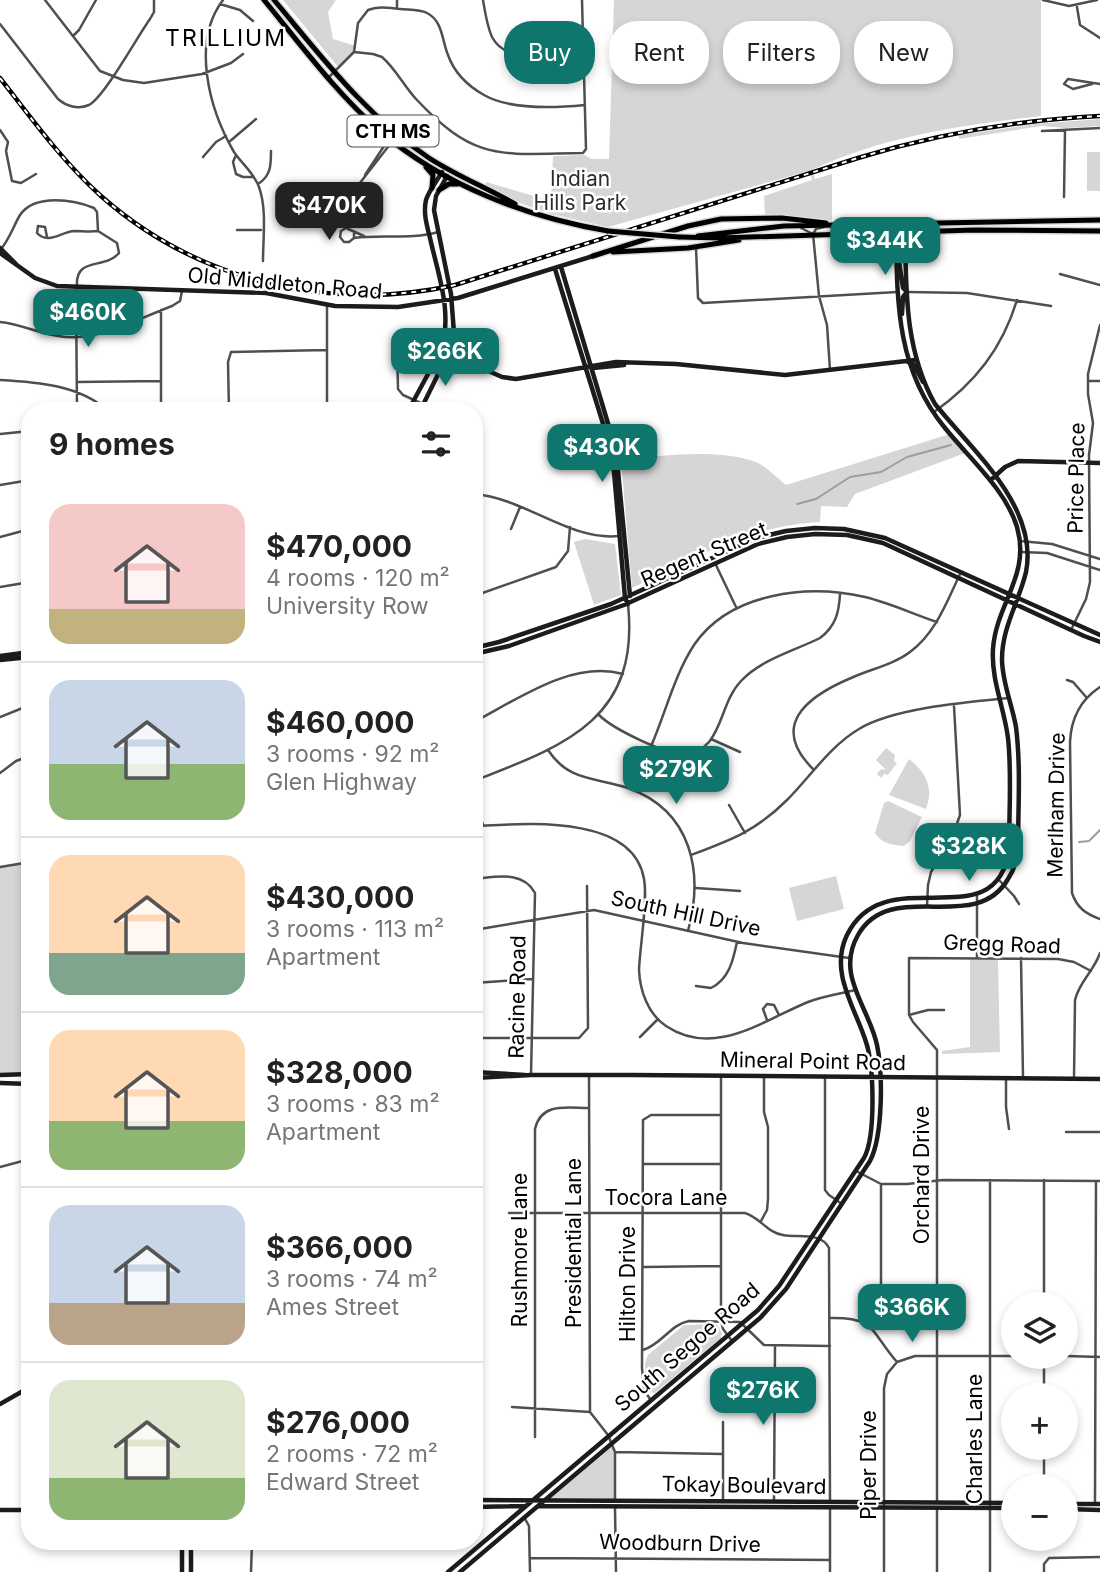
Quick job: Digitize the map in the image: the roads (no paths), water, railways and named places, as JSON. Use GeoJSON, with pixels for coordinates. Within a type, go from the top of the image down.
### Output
{"type":"FeatureCollection","features":[{"type":"Feature","properties":{"kind":"main road","name":"CTH MS"},"geometry":{"type":"LineString","coordinates":[[264,0],[301,45],[331,75],[374,115],[461,184],[493,199],[586,227],[634,235],[679,237],[994,230],[1100,231]]}},
{"type":"Feature","properties":{"kind":"main road","name":"CTH MS"},"geometry":{"type":"LineString","coordinates":[[274,0],[324,61],[341,92],[391,139],[419,159],[521,208]]}},
{"type":"Feature","properties":{"kind":"main road"},"geometry":{"type":"LineString","coordinates":[[301,45],[324,61]]}},
{"type":"Feature","properties":{"kind":"main road"},"geometry":{"type":"LineString","coordinates":[[341,92],[357,104],[362,103]]}},
{"type":"Feature","properties":{"kind":"main road"},"geometry":{"type":"LineString","coordinates":[[374,115],[391,139],[398,139],[420,154],[428,156]]}},
{"type":"Feature","properties":{"kind":"main road"},"geometry":{"type":"LineString","coordinates":[[419,159],[433,175],[435,189],[452,183],[461,184]]}},
{"type":"Feature","properties":{"kind":"main road"},"geometry":{"type":"LineString","coordinates":[[593,256],[688,226],[721,219],[778,218],[878,225]]}},
{"type":"Feature","properties":{"kind":"main road","name":"CTH MS"},"geometry":{"type":"LineString","coordinates":[[695,237],[793,226],[1100,220]]}},
{"type":"Feature","properties":{"kind":"main road"},"geometry":{"type":"LineString","coordinates":[[593,256],[618,251],[696,247],[756,237]]}},
{"type":"Feature","properties":{"kind":"street"},"geometry":{"type":"LineString","coordinates":[[45,0],[100,71],[112,76],[144,83],[207,72],[231,63],[243,54]]}},
{"type":"Feature","properties":{"kind":"street"},"geometry":{"type":"LineString","coordinates":[[72,36],[79,30],[96,0]]}},
{"type":"Feature","properties":{"kind":"street"},"geometry":{"type":"LineString","coordinates":[[0,24],[58,99],[71,107],[82,107],[96,99],[112,76],[153,14],[155,0]]}},
{"type":"Feature","properties":{"kind":"street"},"geometry":{"type":"LineString","coordinates":[[397,0],[397,9]]}},
{"type":"Feature","properties":{"kind":"street"},"geometry":{"type":"LineString","coordinates":[[483,0],[491,35],[504,50]]}},
{"type":"Feature","properties":{"kind":"street"},"geometry":{"type":"LineString","coordinates":[[582,0],[583,21]]}},
{"type":"Feature","properties":{"kind":"street"},"geometry":{"type":"LineString","coordinates":[[1043,0],[1061,6],[1077,6],[1097,0]]}},
{"type":"Feature","properties":{"kind":"street"},"geometry":{"type":"LineString","coordinates":[[253,21],[240,10],[222,2],[211,18],[207,34],[207,72],[226,136],[236,155],[258,184],[262,202],[263,261]]}},
{"type":"Feature","properties":{"kind":"street"},"geometry":{"type":"LineString","coordinates":[[1077,6],[1079,23],[1100,38]]}},
{"type":"Feature","properties":{"kind":"street"},"geometry":{"type":"LineString","coordinates":[[331,75],[354,52],[358,23],[364,13],[373,8],[423,11],[435,19],[451,63],[467,83],[484,95],[516,105],[585,105]]}},
{"type":"Feature","properties":{"kind":"street"},"geometry":{"type":"LineString","coordinates":[[354,52],[382,57],[430,113],[454,135],[478,148],[504,154],[584,152],[585,84]]}},
{"type":"Feature","properties":{"kind":"street"},"geometry":{"type":"LineString","coordinates":[[1092,84],[1073,89],[1064,84],[1068,79],[1100,84]]}},
{"type":"Feature","properties":{"kind":"street"},"geometry":{"type":"LineString","coordinates":[[229,142],[256,119]]}},
{"type":"Feature","properties":{"kind":"street"},"geometry":{"type":"LineString","coordinates":[[1042,131],[1100,128]]}},
{"type":"Feature","properties":{"kind":"street"},"geometry":{"type":"LineString","coordinates":[[0,130],[7,139],[6,151],[14,182],[27,181],[36,174]]}},
{"type":"Feature","properties":{"kind":"street"},"geometry":{"type":"LineString","coordinates":[[1064,197],[1065,130]]}},
{"type":"Feature","properties":{"kind":"street"},"geometry":{"type":"LineString","coordinates":[[204,157],[216,142],[226,136]]}},
{"type":"Feature","properties":{"kind":"street"},"geometry":{"type":"LineString","coordinates":[[354,236],[349,242],[342,241],[340,233],[347,218],[349,197],[388,148],[391,139]]}},
{"type":"Feature","properties":{"kind":"street"},"geometry":{"type":"LineString","coordinates":[[0,155],[6,151]]}},
{"type":"Feature","properties":{"kind":"street"},"geometry":{"type":"LineString","coordinates":[[258,184],[269,172],[271,151]]}},
{"type":"Feature","properties":{"kind":"street"},"geometry":{"type":"LineString","coordinates":[[236,155],[233,162],[236,174],[254,177]]}},
{"type":"Feature","properties":{"kind":"street"},"geometry":{"type":"LineString","coordinates":[[412,402],[441,350],[446,329],[425,211],[446,172]]}},
{"type":"Feature","properties":{"kind":"street"},"geometry":{"type":"LineString","coordinates":[[424,402],[448,354],[454,330],[452,300],[434,211],[435,189]]}},
{"type":"Feature","properties":{"kind":"street"},"geometry":{"type":"LineString","coordinates":[[0,250],[9,239],[21,214],[32,206],[46,202],[57,201],[93,207],[97,212],[98,231]]}},
{"type":"Feature","properties":{"kind":"street"},"geometry":{"type":"LineString","coordinates":[[347,218],[349,229],[354,236]]}},
{"type":"Feature","properties":{"kind":"street"},"geometry":{"type":"LineString","coordinates":[[900,224],[905,232],[909,323],[915,360],[936,411]]}},
{"type":"Feature","properties":{"kind":"street"},"geometry":{"type":"LineString","coordinates":[[841,957],[848,933],[868,911],[896,898],[977,895],[999,880],[1007,865],[1008,743],[993,671],[993,649],[998,625],[1017,578],[1027,541],[1017,507],[917,386],[908,361],[898,292],[896,232],[900,224]]}},
{"type":"Feature","properties":{"kind":"street"},"geometry":{"type":"LineString","coordinates":[[793,226],[813,234]]}},
{"type":"Feature","properties":{"kind":"street"},"geometry":{"type":"LineString","coordinates":[[830,226],[815,230],[813,234],[819,296],[827,325],[830,371]]}},
{"type":"Feature","properties":{"kind":"street"},"geometry":{"type":"LineString","coordinates":[[344,229],[349,229]]}},
{"type":"Feature","properties":{"kind":"street"},"geometry":{"type":"LineString","coordinates":[[237,230],[262,230]]}},
{"type":"Feature","properties":{"kind":"street"},"geometry":{"type":"LineString","coordinates":[[47,237],[71,231],[98,231],[117,243],[119,253],[114,258],[77,274],[77,402]]}},
{"type":"Feature","properties":{"kind":"street"},"geometry":{"type":"LineString","coordinates":[[354,236],[429,235],[438,232]]}},
{"type":"Feature","properties":{"kind":"street"},"geometry":{"type":"LineString","coordinates":[[696,247],[698,298],[703,303],[898,292]]}},
{"type":"Feature","properties":{"kind":"street","name":"Old Middleton Road"},"geometry":{"type":"LineString","coordinates":[[0,250],[40,281],[57,286],[266,293],[327,304],[373,308],[406,307],[452,300],[593,256]]}},
{"type":"Feature","properties":{"kind":"street"},"geometry":{"type":"LineString","coordinates":[[897,254],[904,288],[908,292],[967,293],[1051,306]]}},
{"type":"Feature","properties":{"kind":"street"},"geometry":{"type":"LineString","coordinates":[[483,777],[548,750],[599,715],[613,696],[623,674],[630,646],[623,535],[614,472],[561,267]]}},
{"type":"Feature","properties":{"kind":"street"},"geometry":{"type":"LineString","coordinates":[[555,269],[589,368]]}},
{"type":"Feature","properties":{"kind":"street"},"geometry":{"type":"LineString","coordinates":[[1060,274],[1100,285]]}},
{"type":"Feature","properties":{"kind":"street"},"geometry":{"type":"LineString","coordinates":[[0,322],[59,337],[76,337],[104,332],[161,310],[180,301],[182,291]]}},
{"type":"Feature","properties":{"kind":"street"},"geometry":{"type":"LineString","coordinates":[[902,329],[903,297],[908,292]]}},
{"type":"Feature","properties":{"kind":"street"},"geometry":{"type":"LineString","coordinates":[[936,411],[962,391],[987,363],[1003,337],[1017,300]]}},
{"type":"Feature","properties":{"kind":"street"},"geometry":{"type":"LineString","coordinates":[[327,304],[327,402]]}},
{"type":"Feature","properties":{"kind":"street"},"geometry":{"type":"LineString","coordinates":[[161,310],[161,402]]}},
{"type":"Feature","properties":{"kind":"street","name":"Price Place"},"geometry":{"type":"LineString","coordinates":[[1073,628],[1088,593],[1093,423],[1088,364],[1100,325]]}},
{"type":"Feature","properties":{"kind":"street"},"geometry":{"type":"LineString","coordinates":[[397,343],[398,389],[403,395],[419,402]]}},
{"type":"Feature","properties":{"kind":"street"},"geometry":{"type":"LineString","coordinates":[[229,402],[230,353],[327,350]]}},
{"type":"Feature","properties":{"kind":"street"},"geometry":{"type":"LineString","coordinates":[[441,350],[499,376],[516,380],[610,363],[676,364],[780,375],[915,360]]}},
{"type":"Feature","properties":{"kind":"street"},"geometry":{"type":"LineString","coordinates":[[908,361],[913,363],[919,378],[925,384]]}},
{"type":"Feature","properties":{"kind":"street"},"geometry":{"type":"LineString","coordinates":[[0,380],[39,384],[77,393],[96,402]]}},
{"type":"Feature","properties":{"kind":"street"},"geometry":{"type":"LineString","coordinates":[[77,382],[161,381]]}},
{"type":"Feature","properties":{"kind":"street"},"geometry":{"type":"LineString","coordinates":[[1088,381],[1100,381]]}},
{"type":"Feature","properties":{"kind":"street"},"geometry":{"type":"LineString","coordinates":[[0,434],[21,432]]}},
{"type":"Feature","properties":{"kind":"street"},"geometry":{"type":"LineString","coordinates":[[992,479],[1005,467],[1018,461],[1100,463]]}},
{"type":"Feature","properties":{"kind":"street"},"geometry":{"type":"LineString","coordinates":[[849,958],[859,933],[875,916],[898,907],[977,904],[992,898],[1005,886],[1015,866],[1018,849],[1018,746],[1002,653],[1004,636],[1026,572],[1024,552],[1010,510],[992,479]]}},
{"type":"Feature","properties":{"kind":"street"},"geometry":{"type":"LineString","coordinates":[[0,485],[21,482]]}},
{"type":"Feature","properties":{"kind":"street"},"geometry":{"type":"LineString","coordinates":[[483,495],[496,496],[592,535],[623,535]]}},
{"type":"Feature","properties":{"kind":"street"},"geometry":{"type":"LineString","coordinates":[[511,529],[521,506]]}},
{"type":"Feature","properties":{"kind":"street"},"geometry":{"type":"LineString","coordinates":[[483,593],[556,567],[568,551],[570,527]]}},
{"type":"Feature","properties":{"kind":"street","name":"Regent Street"},"geometry":{"type":"LineString","coordinates":[[483,652],[509,646],[628,604],[745,542],[797,529],[834,528],[867,532],[885,538],[1100,642]]}},
{"type":"Feature","properties":{"kind":"street"},"geometry":{"type":"LineString","coordinates":[[0,537],[21,531]]}},
{"type":"Feature","properties":{"kind":"street"},"geometry":{"type":"LineString","coordinates":[[1020,541],[1052,544],[1100,559]]}},
{"type":"Feature","properties":{"kind":"street"},"geometry":{"type":"LineString","coordinates":[[1024,552],[1059,556],[1100,569]]}},
{"type":"Feature","properties":{"kind":"street"},"geometry":{"type":"LineString","coordinates":[[714,560],[736,608]]}},
{"type":"Feature","properties":{"kind":"street","name":"Regent Street"},"geometry":{"type":"LineString","coordinates":[[483,646],[509,639],[628,596],[714,560]]}},
{"type":"Feature","properties":{"kind":"street"},"geometry":{"type":"LineString","coordinates":[[814,770],[793,742],[794,726],[803,709],[839,683],[904,657],[925,639],[937,622],[959,575]]}},
{"type":"Feature","properties":{"kind":"street"},"geometry":{"type":"LineString","coordinates":[[0,587],[21,584]]}},
{"type":"Feature","properties":{"kind":"street"},"geometry":{"type":"LineString","coordinates":[[652,744],[695,643],[714,624],[736,608],[764,599],[822,592],[880,601],[937,622]]}},
{"type":"Feature","properties":{"kind":"street"},"geometry":{"type":"LineString","coordinates":[[599,715],[625,734],[652,744],[685,754],[703,748],[711,739],[724,707],[741,681],[758,667],[815,641],[828,632],[837,616],[840,594]]}},
{"type":"Feature","properties":{"kind":"street","name":"Regent Street"},"geometry":{"type":"LineString","coordinates":[[1073,628],[1100,635]]}},
{"type":"Feature","properties":{"kind":"street"},"geometry":{"type":"LineString","coordinates":[[0,658],[21,655]]}},
{"type":"Feature","properties":{"kind":"street"},"geometry":{"type":"LineString","coordinates":[[483,716],[575,673],[595,670],[623,674]]}},
{"type":"Feature","properties":{"kind":"street"},"geometry":{"type":"LineString","coordinates":[[1067,680],[1073,682],[1087,698]]}},
{"type":"Feature","properties":{"kind":"street","name":"Merlham Drive"},"geometry":{"type":"LineString","coordinates":[[1100,687],[1087,698],[1076,714],[1070,734],[1071,889],[1079,908],[1100,919]]}},
{"type":"Feature","properties":{"kind":"street"},"geometry":{"type":"LineString","coordinates":[[691,855],[745,833],[780,807],[850,735],[871,722],[894,715],[1009,698]]}},
{"type":"Feature","properties":{"kind":"street"},"geometry":{"type":"LineString","coordinates":[[927,906],[931,872],[953,835],[960,815],[954,706]]}},
{"type":"Feature","properties":{"kind":"street"},"geometry":{"type":"LineString","coordinates":[[0,717],[21,709]]}},
{"type":"Feature","properties":{"kind":"street"},"geometry":{"type":"LineString","coordinates":[[711,739],[740,752]]}},
{"type":"Feature","properties":{"kind":"street"},"geometry":{"type":"LineString","coordinates":[[548,750],[558,765],[570,773],[626,788],[651,800],[679,829],[691,855],[696,888],[688,931]]}},
{"type":"Feature","properties":{"kind":"street"},"geometry":{"type":"LineString","coordinates":[[0,774],[21,759]]}},
{"type":"Feature","properties":{"kind":"street"},"geometry":{"type":"LineString","coordinates":[[729,806],[745,833]]}},
{"type":"Feature","properties":{"kind":"street"},"geometry":{"type":"LineString","coordinates":[[483,826],[521,823],[602,833],[631,850],[641,868],[645,886],[640,984],[646,1002],[658,1019],[680,1034],[703,1040],[728,1037],[820,998],[855,990]]}},
{"type":"Feature","properties":{"kind":"street"},"geometry":{"type":"LineString","coordinates":[[0,867],[21,863]]}},
{"type":"Feature","properties":{"kind":"street","name":"Racine Road"},"geometry":{"type":"LineString","coordinates":[[483,879],[514,877],[527,882],[536,899],[529,1075]]}},
{"type":"Feature","properties":{"kind":"street"},"geometry":{"type":"LineString","coordinates":[[999,880],[1019,904]]}},
{"type":"Feature","properties":{"kind":"street"},"geometry":{"type":"LineString","coordinates":[[483,1038],[579,1038],[586,1032],[589,1004],[587,886]]}},
{"type":"Feature","properties":{"kind":"street"},"geometry":{"type":"LineString","coordinates":[[696,888],[740,891]]}},
{"type":"Feature","properties":{"kind":"street"},"geometry":{"type":"LineString","coordinates":[[977,895],[977,958]]}},
{"type":"Feature","properties":{"kind":"street","name":"South Hill Drive"},"geometry":{"type":"LineString","coordinates":[[483,928],[588,909],[603,910],[737,942],[849,958]]}},
{"type":"Feature","properties":{"kind":"street"},"geometry":{"type":"LineString","coordinates":[[696,986],[711,988],[724,978],[730,968],[737,942]]}},
{"type":"Feature","properties":{"kind":"street"},"geometry":{"type":"LineString","coordinates":[[1074,1079],[1074,1000],[1077,990],[1100,953]]}},
{"type":"Feature","properties":{"kind":"street","name":"South Segoe Road"},"geometry":{"type":"LineString","coordinates":[[460,1572],[732,1341],[782,1295],[871,1142],[867,1045],[846,992],[841,973],[841,957]]}},
{"type":"Feature","properties":{"kind":"street","name":"Gregg Road"},"geometry":{"type":"LineString","coordinates":[[909,1015],[910,957],[1064,960],[1091,971]]}},
{"type":"Feature","properties":{"kind":"street","name":"South Segoe Road"},"geometry":{"type":"LineString","coordinates":[[483,1543],[768,1301],[862,1174],[878,1141],[879,1077],[877,1045],[851,981],[849,958]]}},
{"type":"Feature","properties":{"kind":"street"},"geometry":{"type":"LineString","coordinates":[[1021,958],[1023,1079]]}},
{"type":"Feature","properties":{"kind":"street"},"geometry":{"type":"LineString","coordinates":[[483,982],[532,979]]}},
{"type":"Feature","properties":{"kind":"street"},"geometry":{"type":"LineString","coordinates":[[767,1020],[763,1009],[768,1003],[775,1006],[779,1015]]}},
{"type":"Feature","properties":{"kind":"street"},"geometry":{"type":"LineString","coordinates":[[909,1015],[928,1010],[944,1010]]}},
{"type":"Feature","properties":{"kind":"street","name":"Orchard Drive"},"geometry":{"type":"LineString","coordinates":[[909,1015],[937,1050],[937,1572]]}},
{"type":"Feature","properties":{"kind":"street"},"geometry":{"type":"LineString","coordinates":[[640,1037],[658,1019]]}},
{"type":"Feature","properties":{"kind":"street","name":"Mineral Point Road"},"geometry":{"type":"LineString","coordinates":[[483,1072],[1100,1079]]}},
{"type":"Feature","properties":{"kind":"street"},"geometry":{"type":"LineString","coordinates":[[0,1075],[21,1074]]}},
{"type":"Feature","properties":{"kind":"street","name":"Mineral Point Road"},"geometry":{"type":"LineString","coordinates":[[483,1078],[529,1075]]}},
{"type":"Feature","properties":{"kind":"street","name":"Presidential Lane"},"geometry":{"type":"LineString","coordinates":[[589,1075],[590,1412]]}},
{"type":"Feature","properties":{"kind":"street"},"geometry":{"type":"LineString","coordinates":[[721,1076],[721,1321],[732,1341]]}},
{"type":"Feature","properties":{"kind":"street"},"geometry":{"type":"LineString","coordinates":[[761,1221],[767,1210],[768,1199],[768,1127],[764,1112],[764,1076]]}},
{"type":"Feature","properties":{"kind":"street"},"geometry":{"type":"LineString","coordinates":[[825,1076],[825,1190],[842,1204]]}},
{"type":"Feature","properties":{"kind":"street"},"geometry":{"type":"LineString","coordinates":[[1006,1078],[1009,1129]]}},
{"type":"Feature","properties":{"kind":"street"},"geometry":{"type":"LineString","coordinates":[[0,1083],[21,1084]]}},
{"type":"Feature","properties":{"kind":"street","name":"Rushmore Lane"},"geometry":{"type":"LineString","coordinates":[[535,1437],[535,1129],[540,1115],[550,1109],[588,1108]]}},
{"type":"Feature","properties":{"kind":"street","name":"Hilton Drive"},"geometry":{"type":"LineString","coordinates":[[655,1406],[643,1383],[642,1124],[645,1118],[651,1115],[721,1115]]}},
{"type":"Feature","properties":{"kind":"street"},"geometry":{"type":"LineString","coordinates":[[1066,1132],[1100,1132]]}},
{"type":"Feature","properties":{"kind":"street"},"geometry":{"type":"LineString","coordinates":[[0,1167],[21,1161]]}},
{"type":"Feature","properties":{"kind":"street"},"geometry":{"type":"LineString","coordinates":[[643,1164],[721,1164]]}},
{"type":"Feature","properties":{"kind":"street"},"geometry":{"type":"LineString","coordinates":[[856,1171],[881,1184],[990,1180],[1098,1181],[1098,1507]]}},
{"type":"Feature","properties":{"kind":"street","name":"Charles Lane"},"geometry":{"type":"LineString","coordinates":[[990,1180],[990,1572]]}},
{"type":"Feature","properties":{"kind":"street"},"geometry":{"type":"LineString","coordinates":[[1044,1180],[1044,1292]]}},
{"type":"Feature","properties":{"kind":"street"},"geometry":{"type":"LineString","coordinates":[[864,1322],[876,1309],[881,1298],[881,1184]]}},
{"type":"Feature","properties":{"kind":"street","name":"Tocora Lane"},"geometry":{"type":"LineString","coordinates":[[509,1213],[745,1213],[780,1235],[816,1238]]}},
{"type":"Feature","properties":{"kind":"street"},"geometry":{"type":"LineString","coordinates":[[816,1238],[826,1243],[829,1248],[830,1572]]}},
{"type":"Feature","properties":{"kind":"street"},"geometry":{"type":"LineString","coordinates":[[643,1267],[721,1266]]}},
{"type":"Feature","properties":{"kind":"street"},"geometry":{"type":"LineString","coordinates":[[830,1318],[850,1318],[864,1322],[897,1362],[912,1356],[1001,1356]]}},
{"type":"Feature","properties":{"kind":"street"},"geometry":{"type":"LineString","coordinates":[[643,1350],[650,1348],[683,1322],[721,1321],[742,1323],[760,1343],[775,1346],[830,1346]]}},
{"type":"Feature","properties":{"kind":"street"},"geometry":{"type":"LineString","coordinates":[[774,1505],[775,1346]]}},
{"type":"Feature","properties":{"kind":"street"},"geometry":{"type":"LineString","coordinates":[[1078,1356],[1098,1357]]}},
{"type":"Feature","properties":{"kind":"street","name":"Piper Drive"},"geometry":{"type":"LineString","coordinates":[[884,1572],[884,1388],[887,1374],[897,1362]]}},
{"type":"Feature","properties":{"kind":"street"},"geometry":{"type":"LineString","coordinates":[[0,1405],[21,1392]]}},
{"type":"Feature","properties":{"kind":"street"},"geometry":{"type":"LineString","coordinates":[[512,1406],[590,1412],[608,1435],[615,1452],[616,1572]]}},
{"type":"Feature","properties":{"kind":"street"},"geometry":{"type":"LineString","coordinates":[[723,1422],[723,1504]]}},
{"type":"Feature","properties":{"kind":"street"},"geometry":{"type":"LineString","coordinates":[[615,1452],[723,1454]]}},
{"type":"Feature","properties":{"kind":"street","name":"Tokay Boulevard"},"geometry":{"type":"LineString","coordinates":[[483,1500],[884,1506],[1001,1504]]}},
{"type":"Feature","properties":{"kind":"street","name":"Tokay Boulevard"},"geometry":{"type":"LineString","coordinates":[[483,1507],[615,1503]]}},
{"type":"Feature","properties":{"kind":"street","name":"Tokay Boulevard"},"geometry":{"type":"LineString","coordinates":[[990,1505],[1001,1506]]}},
{"type":"Feature","properties":{"kind":"street"},"geometry":{"type":"LineString","coordinates":[[1078,1505],[1098,1507]]}},
{"type":"Feature","properties":{"kind":"street"},"geometry":{"type":"LineString","coordinates":[[501,1507],[507,1522]]}},
{"type":"Feature","properties":{"kind":"street"},"geometry":{"type":"LineString","coordinates":[[1078,1508],[1098,1507]]}},
{"type":"Feature","properties":{"kind":"street"},"geometry":{"type":"LineString","coordinates":[[0,1510],[21,1510]]}},
{"type":"Feature","properties":{"kind":"street"},"geometry":{"type":"LineString","coordinates":[[524,1517],[530,1526],[530,1572]]}},
{"type":"Feature","properties":{"kind":"street"},"geometry":{"type":"LineString","coordinates":[[182,1550],[182,1572]]}},
{"type":"Feature","properties":{"kind":"street"},"geometry":{"type":"LineString","coordinates":[[191,1550],[191,1572]]}},
{"type":"Feature","properties":{"kind":"street"},"geometry":{"type":"LineString","coordinates":[[251,1550],[251,1572]]}},
{"type":"Feature","properties":{"kind":"street","name":"South Segoe Road"},"geometry":{"type":"LineString","coordinates":[[449,1572],[475,1550]]}},
{"type":"Feature","properties":{"kind":"street"},"geometry":{"type":"LineString","coordinates":[[1044,1572],[1046,1560],[1055,1556],[1100,1557]]}},
{"type":"Feature","properties":{"kind":"street","name":"Woodburn Drive"},"geometry":{"type":"LineString","coordinates":[[530,1558],[830,1560]]}},
{"type":"Feature","properties":{"kind":"waterway"},"geometry":{"type":"LineString","coordinates":[[797,504],[816,499],[850,477],[881,472],[907,457],[951,445]]}},
{"type":"Feature","properties":{"kind":"waterway"},"geometry":{"type":"LineString","coordinates":[[1079,842],[1089,841],[1100,830]]}},
{"type":"Feature","properties":{"kind":"railway"},"geometry":{"type":"LineString","coordinates":[[0,78],[73,169],[101,196],[139,225],[179,250],[222,269],[267,283],[313,292],[360,295],[408,293],[455,285],[858,158],[917,142],[1008,125],[1100,116]]}},
{"type":"Feature","properties":{"kind":"district","name":"TRILLIUM"},"geometry":{"type":"Point","coordinates":[226,38]}},
{"type":"Feature","properties":{"kind":"park label","name":"Indian Hills Park"},"geometry":{"type":"Point","coordinates":[580,190]}}]}
